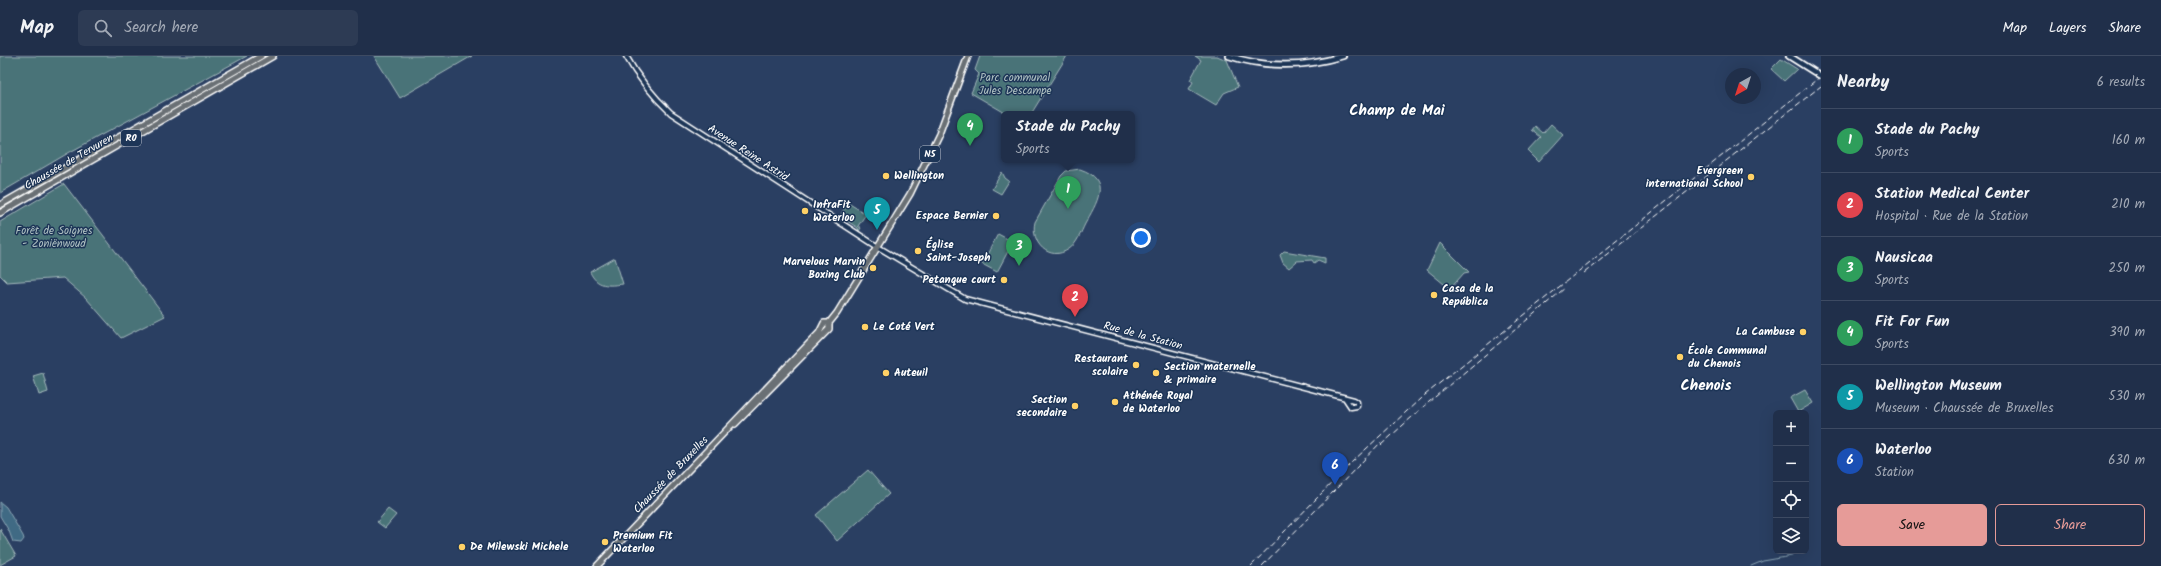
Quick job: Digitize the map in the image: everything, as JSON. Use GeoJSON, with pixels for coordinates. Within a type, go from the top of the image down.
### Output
{"type":"FeatureCollection","features":[{"type":"Feature","properties":{"kind":"main road","name":"Chaussée de Tervuren"},"geometry":{"type":"LineString","coordinates":[[0,205],[261,56]]}},
{"type":"Feature","properties":{"kind":"main road","name":"Chaussée de Tervuren"},"geometry":{"type":"LineString","coordinates":[[0,213],[273,56]]}},
{"type":"Feature","properties":{"kind":"main road","name":"Chaussée de Bruxelles"},"geometry":{"type":"LineString","coordinates":[[597,566],[824,328],[830,327],[829,323],[897,218],[928,158],[939,134],[968,56]]}},
{"type":"Feature","properties":{"kind":"main road"},"geometry":{"type":"LineString","coordinates":[[1229,56],[1261,63],[1289,65],[1320,62],[1343,56]]}},
{"type":"Feature","properties":{"kind":"main road"},"geometry":{"type":"LineString","coordinates":[[1789,56],[1821,76]]}},
{"type":"Feature","properties":{"kind":"main road","name":"Chaussée de Bruxelles"},"geometry":{"type":"LineString","coordinates":[[725,433],[730,430],[803,355],[824,328]]}},
{"type":"Feature","properties":{"kind":"main road","name":"Chaussée de Bruxelles"},"geometry":{"type":"LineString","coordinates":[[803,355],[810,343]]}},
{"type":"Feature","properties":{"kind":"main road"},"geometry":{"type":"LineString","coordinates":[[797,356],[803,355]]}},
{"type":"Feature","properties":{"kind":"street","name":"Avenue Reine Astrid"},"geometry":{"type":"LineString","coordinates":[[626,56],[637,75],[652,95],[671,113],[878,247]]}},
{"type":"Feature","properties":{"kind":"street","name":"Rue de la Station"},"geometry":{"type":"LineString","coordinates":[[878,247],[965,299],[1353,400]]}},
{"type":"Feature","properties":{"kind":"street"},"geometry":{"type":"LineString","coordinates":[[1345,398],[1349,405],[1353,408],[1357,406],[1357,402],[1353,400],[1349,405]]}},
{"type":"Feature","properties":{"kind":"green space"},"geometry":{"type":"Polygon","coordinates":[[[0,56],[247,56],[70,152],[0,193],[0,56]]]}},
{"type":"Feature","properties":{"kind":"green space"},"geometry":{"type":"Polygon","coordinates":[[[374,56],[472,56],[400,98],[374,56]]]}},
{"type":"Feature","properties":{"kind":"green space","name":"Parc communal Jules Descampe"},"geometry":{"type":"Polygon","coordinates":[[[980,56],[1067,56],[1033,111],[1002,111],[971,93],[979,74],[975,70],[980,56]]]}},
{"type":"Feature","properties":{"kind":"green space"},"geometry":{"type":"Polygon","coordinates":[[[1195,56],[1217,56],[1227,60],[1238,87],[1224,93],[1216,105],[1189,89],[1193,82],[1190,80],[1201,60],[1195,56]]]}},
{"type":"Feature","properties":{"kind":"green space"},"geometry":{"type":"Polygon","coordinates":[[[1781,59],[1797,69],[1784,81],[1771,69],[1781,59]]]}},
{"type":"Feature","properties":{"kind":"green space"},"geometry":{"type":"Polygon","coordinates":[[[1551,124],[1563,135],[1539,162],[1528,151],[1541,137],[1532,130],[1535,126],[1543,133],[1551,124]]]}},
{"type":"Feature","properties":{"kind":"green space"},"geometry":{"type":"Polygon","coordinates":[[[1080,169],[1096,179],[1099,186],[1099,193],[1094,209],[1072,247],[1062,253],[1055,254],[1048,252],[1038,243],[1035,237],[1035,222],[1061,176],[1066,171],[1080,169]]]}},
{"type":"Feature","properties":{"kind":"green space"},"geometry":{"type":"Polygon","coordinates":[[[1002,172],[1005,178],[1009,181],[1001,194],[992,189],[1002,172]]]}},
{"type":"Feature","properties":{"kind":"green space","name":"Forêt de Soignes - Zoniënwoud"},"geometry":{"type":"Polygon","coordinates":[[[64,184],[165,316],[121,338],[86,298],[63,278],[7,282],[0,275],[0,222],[64,184]]]}},
{"type":"Feature","properties":{"kind":"green space"},"geometry":{"type":"Polygon","coordinates":[[[848,203],[866,214],[858,226],[861,228],[859,231],[858,228],[843,218],[838,219],[848,203]]]}},
{"type":"Feature","properties":{"kind":"green space"},"geometry":{"type":"Polygon","coordinates":[[[998,234],[1013,242],[997,272],[982,264],[998,234]]]}},
{"type":"Feature","properties":{"kind":"green space"},"geometry":{"type":"Polygon","coordinates":[[[1440,243],[1469,272],[1464,273],[1450,289],[1427,270],[1440,243]]]}},
{"type":"Feature","properties":{"kind":"green space"},"geometry":{"type":"Polygon","coordinates":[[[1284,251],[1325,258],[1325,263],[1318,260],[1314,263],[1312,260],[1297,261],[1289,268],[1283,263],[1280,255],[1284,251]]]}},
{"type":"Feature","properties":{"kind":"green space"},"geometry":{"type":"Polygon","coordinates":[[[615,258],[623,284],[608,285],[600,283],[590,272],[615,258]]]}},
{"type":"Feature","properties":{"kind":"green space"},"geometry":{"type":"Polygon","coordinates":[[[43,373],[48,392],[39,395],[33,376],[43,373]]]}},
{"type":"Feature","properties":{"kind":"green space"},"geometry":{"type":"Polygon","coordinates":[[[1805,390],[1813,403],[1801,410],[1797,410],[1790,398],[1805,390]]]}},
{"type":"Feature","properties":{"kind":"green space"},"geometry":{"type":"Polygon","coordinates":[[[868,470],[889,494],[837,541],[816,515],[868,470]]]}},
{"type":"Feature","properties":{"kind":"green space"},"geometry":{"type":"Polygon","coordinates":[[[388,509],[396,515],[385,528],[377,522],[388,509]]]}},
{"type":"Feature","properties":{"kind":"green space"},"geometry":{"type":"Polygon","coordinates":[[[0,529],[16,556],[0,565],[0,529]]]}},
{"type":"Feature","properties":{"kind":"water"},"geometry":{"type":"Polygon","coordinates":[[[0,502],[6,507],[23,536],[24,539],[21,543],[13,542],[9,531],[0,516],[0,502]]]}},
{"type":"Feature","properties":{"kind":"waterway"},"geometry":{"type":"LineString","coordinates":[[1751,566],[1763,561],[1792,556]]}},
{"type":"Feature","properties":{"kind":"railway"},"geometry":{"type":"LineString","coordinates":[[1251,566],[1352,462],[1420,399],[1821,76]]}},
{"type":"Feature","properties":{"kind":"railway"},"geometry":{"type":"LineString","coordinates":[[1584,273],[1821,86]]}},
{"type":"Feature","properties":{"kind":"railway"},"geometry":{"type":"LineString","coordinates":[[1381,445],[1423,407],[1565,288]]}},
{"type":"Feature","properties":{"kind":"railway"},"geometry":{"type":"LineString","coordinates":[[1262,566],[1383,440]]}},
{"type":"Feature","properties":{"kind":"place","name":"Fit For Fun"},"geometry":{"type":"Point","coordinates":[970,146]}},
{"type":"Feature","properties":{"kind":"place","name":"Wellington"},"geometry":{"type":"Point","coordinates":[886,176]}},
{"type":"Feature","properties":{"kind":"place","name":"Evergreen international School"},"geometry":{"type":"Point","coordinates":[1751,177]}},
{"type":"Feature","properties":{"kind":"place","name":"Stade du Pachy"},"geometry":{"type":"Point","coordinates":[1068,209]}},
{"type":"Feature","properties":{"kind":"place","name":"InfraFit Waterloo"},"geometry":{"type":"Point","coordinates":[805,211]}},
{"type":"Feature","properties":{"kind":"place","name":"Espace Bernier"},"geometry":{"type":"Point","coordinates":[996,216]}},
{"type":"Feature","properties":{"kind":"place","name":"Wellington Museum"},"geometry":{"type":"Point","coordinates":[877,230]}},
{"type":"Feature","properties":{"kind":"place","name":"Église Saint-Joseph"},"geometry":{"type":"Point","coordinates":[918,251]}},
{"type":"Feature","properties":{"kind":"place","name":"Nausicaa"},"geometry":{"type":"Point","coordinates":[1019,266]}},
{"type":"Feature","properties":{"kind":"place","name":"Marvelous Marvin Boxing Club"},"geometry":{"type":"Point","coordinates":[873,268]}},
{"type":"Feature","properties":{"kind":"place","name":"Petanque court"},"geometry":{"type":"Point","coordinates":[1004,280]}},
{"type":"Feature","properties":{"kind":"place","name":"Casa de la República"},"geometry":{"type":"Point","coordinates":[1434,295]}},
{"type":"Feature","properties":{"kind":"place","name":"Station Medical Center"},"geometry":{"type":"Point","coordinates":[1075,317]}},
{"type":"Feature","properties":{"kind":"place","name":"Le Coté Vert"},"geometry":{"type":"Point","coordinates":[865,327]}},
{"type":"Feature","properties":{"kind":"place","name":"La Cambuse"},"geometry":{"type":"Point","coordinates":[1803,332]}},
{"type":"Feature","properties":{"kind":"place","name":"École Communal du Chenois"},"geometry":{"type":"Point","coordinates":[1680,357]}},
{"type":"Feature","properties":{"kind":"place","name":"Restaurant scolaire"},"geometry":{"type":"Point","coordinates":[1136,365]}},
{"type":"Feature","properties":{"kind":"place","name":"Auteuil"},"geometry":{"type":"Point","coordinates":[886,373]}},
{"type":"Feature","properties":{"kind":"place","name":"Section maternelle & primaire"},"geometry":{"type":"Point","coordinates":[1156,373]}},
{"type":"Feature","properties":{"kind":"place","name":"Athénée Royal de Waterloo"},"geometry":{"type":"Point","coordinates":[1115,402]}},
{"type":"Feature","properties":{"kind":"place","name":"Section secondaire"},"geometry":{"type":"Point","coordinates":[1075,406]}},
{"type":"Feature","properties":{"kind":"place","name":"Waterloo"},"geometry":{"type":"Point","coordinates":[1335,485]}},
{"type":"Feature","properties":{"kind":"place","name":"Premium Fit Waterloo"},"geometry":{"type":"Point","coordinates":[605,542]}},
{"type":"Feature","properties":{"kind":"place","name":"De Milewski Michele"},"geometry":{"type":"Point","coordinates":[462,547]}},
{"type":"Feature","properties":{"kind":"district","name":"Champ de Mai"},"geometry":{"type":"Point","coordinates":[1397,111]}},
{"type":"Feature","properties":{"kind":"district","name":"Chenois"},"geometry":{"type":"Point","coordinates":[1706,386]}}]}
